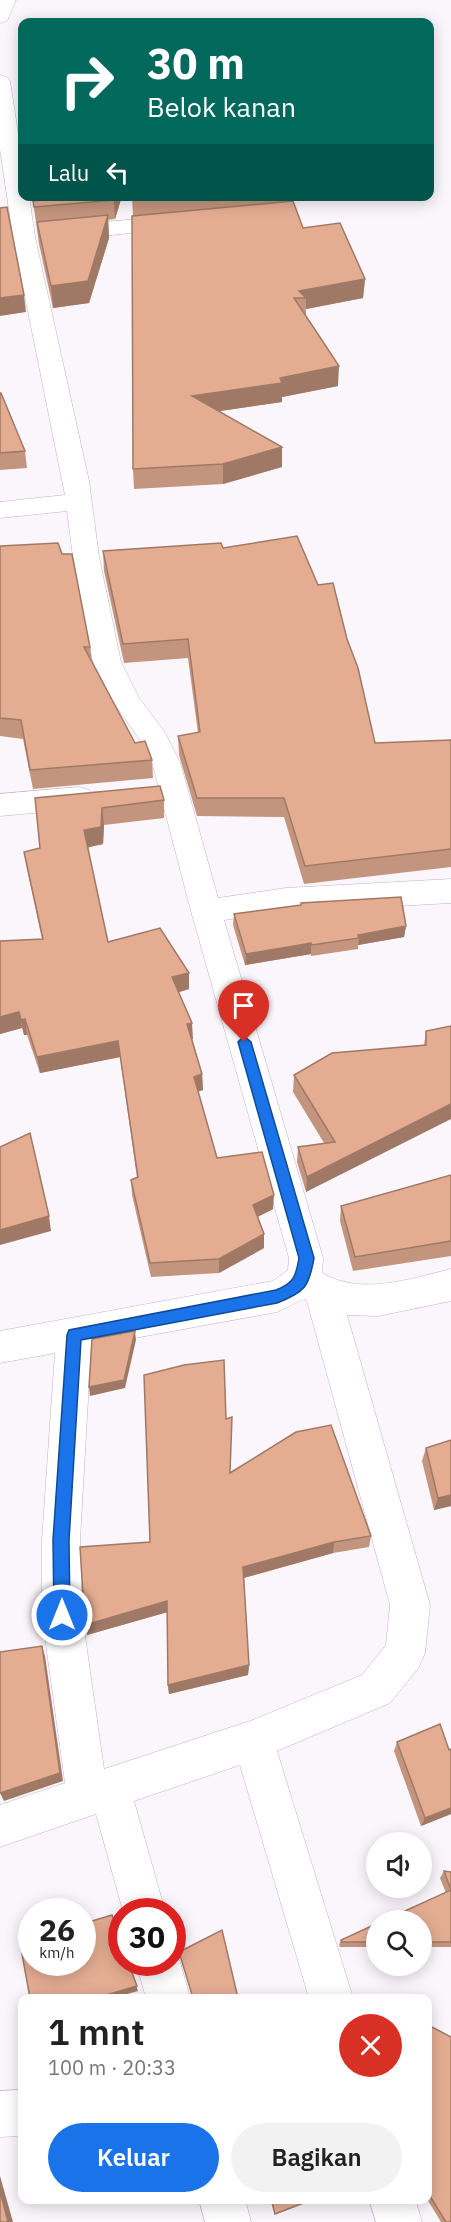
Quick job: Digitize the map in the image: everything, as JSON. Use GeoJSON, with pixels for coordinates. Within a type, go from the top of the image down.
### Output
{"type":"FeatureCollection","features":[{"type":"Feature","properties":{"kind":"street"},"geometry":{"type":"LineString","coordinates":[[0,17],[6,0]]}},
{"type":"Feature","properties":{"kind":"street"},"geometry":{"type":"LineString","coordinates":[[0,81],[15,224],[76,481],[89,578],[107,662],[128,703],[154,738],[166,762],[162,790],[206,911],[313,1287],[410,1605],[405,1653],[376,1689],[253,1740],[0,1826]]}},
{"type":"Feature","properties":{"kind":"street"},"geometry":{"type":"LineString","coordinates":[[15,224],[202,220]]}},
{"type":"Feature","properties":{"kind":"street"},"geometry":{"type":"LineString","coordinates":[[0,510],[79,502]]}},
{"type":"Feature","properties":{"kind":"street"},"geometry":{"type":"LineString","coordinates":[[0,805],[104,795]]}},
{"type":"Feature","properties":{"kind":"street"},"geometry":{"type":"LineString","coordinates":[[206,911],[286,900],[451,891]]}},
{"type":"Feature","properties":{"kind":"street"},"geometry":{"type":"LineString","coordinates":[[0,1347],[74,1335],[313,1287],[352,1302],[392,1298],[451,1285]]}},
{"type":"Feature","properties":{"kind":"street"},"geometry":{"type":"LineString","coordinates":[[74,1335],[61,1540],[62,1615],[98,1792],[139,1898]]}},
{"type":"Feature","properties":{"kind":"street"},"geometry":{"type":"LineString","coordinates":[[253,1740],[330,1994]]}},
{"type":"Feature","properties":{"kind":"street"},"geometry":{"type":"LineString","coordinates":[[162,1976],[167,1994]]}},
{"type":"Feature","properties":{"kind":"street"},"geometry":{"type":"LineString","coordinates":[[0,2114],[18,2113]]}},
{"type":"Feature","properties":{"kind":"street"},"geometry":{"type":"LineString","coordinates":[[223,2204],[228,2222]]}},
{"type":"Feature","properties":{"kind":"street"},"geometry":{"type":"LineString","coordinates":[[394,2204],[399,2222]]}},
{"type":"Feature","properties":{"kind":"building"},"geometry":{"type":"Polygon","coordinates":[[[33,201],[103,201],[34,207],[33,201]]]}},
{"type":"Feature","properties":{"kind":"building"},"geometry":{"type":"Polygon","coordinates":[[[293,201],[303,228],[340,223],[365,279],[299,291],[306,298],[294,298],[339,366],[280,378],[282,383],[192,396],[282,447],[223,464],[133,469],[132,216],[293,201]]]}},
{"type":"Feature","properties":{"kind":"building"},"geometry":{"type":"Polygon","coordinates":[[[7,207],[24,295],[0,298],[0,208],[7,207]]]}},
{"type":"Feature","properties":{"kind":"building"},"geometry":{"type":"Polygon","coordinates":[[[108,215],[88,281],[51,286],[37,222],[108,215]]]}},
{"type":"Feature","properties":{"kind":"building"},"geometry":{"type":"Polygon","coordinates":[[[1,393],[25,451],[0,453],[1,393]]]}},
{"type":"Feature","properties":{"kind":"building"},"geometry":{"type":"Polygon","coordinates":[[[297,536],[318,585],[333,583],[347,639],[358,668],[375,743],[451,740],[451,849],[305,866],[284,798],[197,798],[178,736],[200,732],[188,639],[123,644],[103,551],[221,543],[223,548],[297,536]]]}},
{"type":"Feature","properties":{"kind":"building"},"geometry":{"type":"Polygon","coordinates":[[[58,543],[62,554],[72,554],[90,647],[84,647],[135,743],[145,741],[152,760],[30,770],[21,720],[0,718],[0,546],[58,543]]]}},
{"type":"Feature","properties":{"kind":"building"},"geometry":{"type":"Polygon","coordinates":[[[160,786],[164,800],[102,808],[101,827],[84,830],[108,942],[160,928],[189,973],[172,977],[192,1023],[187,1024],[202,1074],[194,1077],[217,1158],[262,1152],[274,1195],[253,1205],[264,1234],[219,1259],[150,1263],[131,1180],[138,1177],[118,1041],[37,1057],[25,1019],[21,1020],[19,1012],[0,1017],[0,941],[43,939],[24,852],[40,848],[35,798],[160,786]]]}},
{"type":"Feature","properties":{"kind":"building"},"geometry":{"type":"Polygon","coordinates":[[[401,897],[406,926],[358,935],[359,938],[246,954],[234,914],[301,905],[301,903],[401,897]]]}},
{"type":"Feature","properties":{"kind":"building"},"geometry":{"type":"Polygon","coordinates":[[[451,1026],[451,1104],[307,1177],[298,1147],[335,1142],[294,1075],[332,1053],[426,1045],[426,1031],[451,1026]]]}},
{"type":"Feature","properties":{"kind":"building"},"geometry":{"type":"Polygon","coordinates":[[[30,1133],[49,1216],[0,1230],[0,1147],[30,1133]]]}},
{"type":"Feature","properties":{"kind":"building"},"geometry":{"type":"Polygon","coordinates":[[[451,1175],[451,1241],[355,1257],[341,1206],[451,1175]]]}},
{"type":"Feature","properties":{"kind":"building"},"geometry":{"type":"Polygon","coordinates":[[[135,1331],[124,1380],[89,1387],[92,1339],[135,1331]]]}},
{"type":"Feature","properties":{"kind":"building"},"geometry":{"type":"Polygon","coordinates":[[[224,1360],[226,1419],[232,1417],[230,1473],[296,1432],[331,1425],[371,1536],[334,1542],[243,1567],[249,1665],[168,1685],[167,1601],[85,1625],[80,1547],[150,1542],[144,1375],[184,1365],[224,1360]]]}},
{"type":"Feature","properties":{"kind":"building"},"geometry":{"type":"Polygon","coordinates":[[[451,1440],[451,1495],[438,1498],[426,1448],[451,1440]]]}},
{"type":"Feature","properties":{"kind":"building"},"geometry":{"type":"Polygon","coordinates":[[[42,1646],[60,1773],[0,1793],[0,1652],[42,1646]]]}},
{"type":"Feature","properties":{"kind":"building"},"geometry":{"type":"Polygon","coordinates":[[[440,1724],[449,1750],[451,1749],[451,1808],[425,1818],[397,1742],[440,1724]]]}},
{"type":"Feature","properties":{"kind":"building"},"geometry":{"type":"Polygon","coordinates":[[[444,1871],[451,1872],[451,1890],[444,1871]]]}},
{"type":"Feature","properties":{"kind":"building"},"geometry":{"type":"Polygon","coordinates":[[[451,1890],[451,1942],[432,1942],[432,1910],[407,1910],[451,1890]]]}},
{"type":"Feature","properties":{"kind":"building"},"geometry":{"type":"Polygon","coordinates":[[[108,1916],[108,1976],[133,1976],[137,1986],[110,1994],[29,1994],[26,1976],[96,1976],[96,1920],[108,1916]]]}},
{"type":"Feature","properties":{"kind":"building"},"geometry":{"type":"Polygon","coordinates":[[[366,1929],[366,1942],[342,1942],[341,1940],[366,1929]]]}},
{"type":"Feature","properties":{"kind":"building"},"geometry":{"type":"Polygon","coordinates":[[[222,1930],[237,1994],[192,1994],[186,1975],[186,1948],[222,1930]]]}},
{"type":"Feature","properties":{"kind":"building"},"geometry":{"type":"Polygon","coordinates":[[[432,2027],[451,2037],[451,2222],[446,2222],[432,2199],[432,2027]]]}},
{"type":"Feature","properties":{"kind":"building"},"geometry":{"type":"Polygon","coordinates":[[[0,2191],[8,2222],[0,2222],[0,2191]]]}},
{"type":"Feature","properties":{"kind":"building"},"geometry":{"type":"Polygon","coordinates":[[[272,2204],[301,2204],[275,2214],[272,2204]]]}},
{"type":"Feature","properties":{"kind":"route"},"geometry":{"type":"LineString","coordinates":[[62,1615],[61,1540],[74,1335],[277,1296],[293,1290],[303,1280],[307,1268],[244,1042]]}}]}
